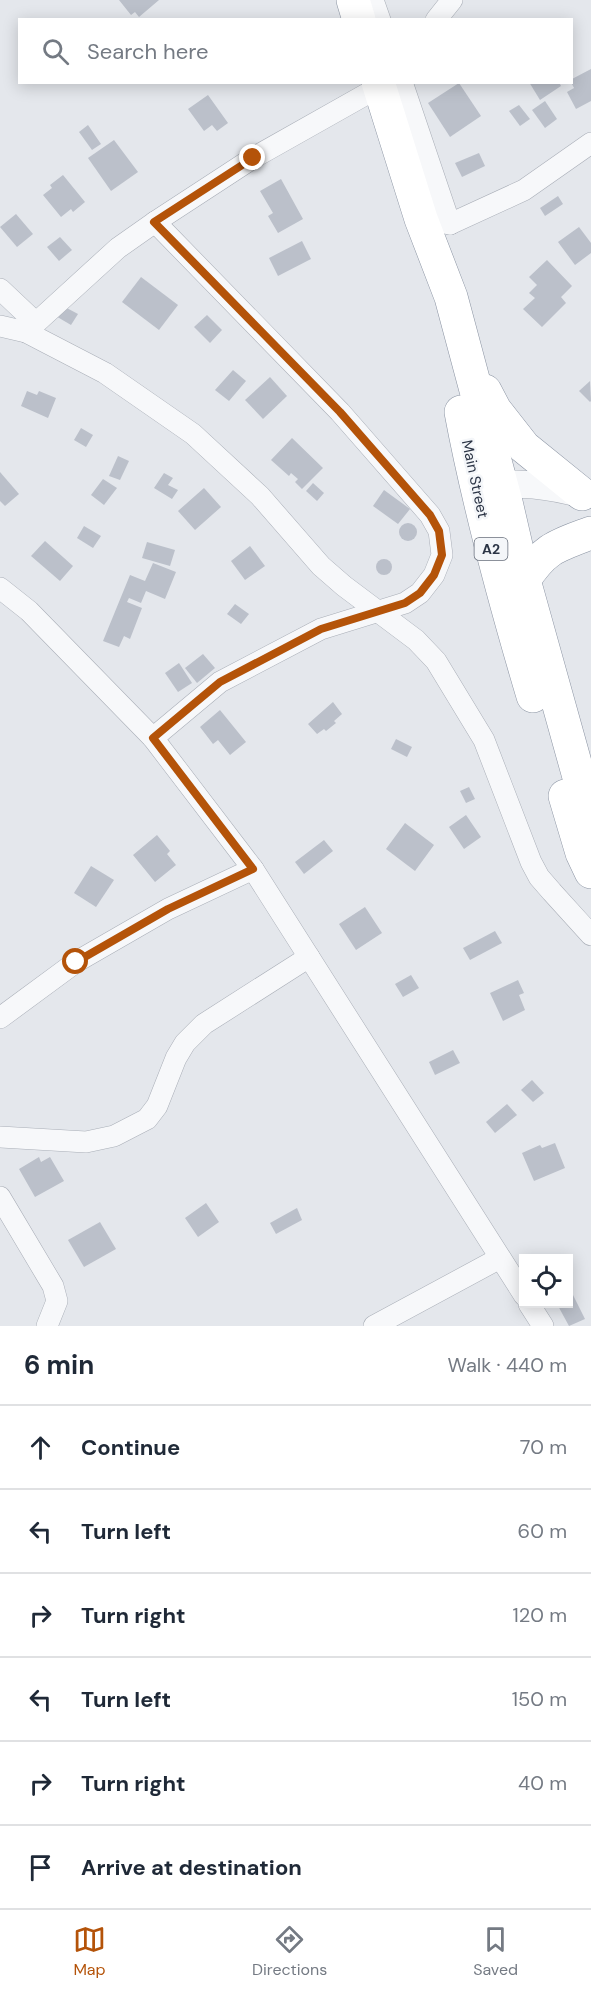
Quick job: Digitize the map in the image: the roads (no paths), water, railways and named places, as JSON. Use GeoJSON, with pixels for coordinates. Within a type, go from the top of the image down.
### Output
{"type":"FeatureCollection","features":[{"type":"Feature","properties":{"kind":"highway"},"geometry":{"type":"LineString","coordinates":[[353,0],[358,18]]}},
{"type":"Feature","properties":{"kind":"highway","name":"Main Street"},"geometry":{"type":"LineString","coordinates":[[390,90],[435,221],[467,358],[490,495],[504,600],[582,853],[591,872]]}},
{"type":"Feature","properties":{"kind":"highway","name":"Main Street"},"geometry":{"type":"LineString","coordinates":[[435,221],[490,495],[524,580],[591,820]]}},
{"type":"Feature","properties":{"kind":"highway"},"geometry":{"type":"LineString","coordinates":[[467,358],[495,411],[524,447],[588,502]]}},
{"type":"Feature","properties":{"kind":"highway"},"geometry":{"type":"LineString","coordinates":[[524,580],[542,556],[562,544],[591,533]]}},
{"type":"Feature","properties":{"kind":"street"},"geometry":{"type":"LineString","coordinates":[[373,0],[379,18]]}},
{"type":"Feature","properties":{"kind":"street"},"geometry":{"type":"LineString","coordinates":[[438,18],[452,0]]}},
{"type":"Feature","properties":{"kind":"street"},"geometry":{"type":"LineString","coordinates":[[0,326],[31,327],[118,248],[154,222],[253,158],[390,90]]}},
{"type":"Feature","properties":{"kind":"street"},"geometry":{"type":"LineString","coordinates":[[435,221],[524,190],[591,143]]}},
{"type":"Feature","properties":{"kind":"street"},"geometry":{"type":"LineString","coordinates":[[153,738],[220,682],[321,629],[405,603],[420,593],[434,575],[442,555],[439,531],[430,515],[340,412],[154,222]]}},
{"type":"Feature","properties":{"kind":"street"},"geometry":{"type":"LineString","coordinates":[[0,289],[31,327],[105,373],[193,434],[260,496],[321,566],[416,640],[436,661],[484,740],[531,862],[539,877],[591,935]]}},
{"type":"Feature","properties":{"kind":"street"},"geometry":{"type":"LineString","coordinates":[[490,495],[549,487],[588,502]]}},
{"type":"Feature","properties":{"kind":"street"},"geometry":{"type":"LineString","coordinates":[[0,588],[29,612],[153,738],[253,869],[519,1287]]}},
{"type":"Feature","properties":{"kind":"street"},"geometry":{"type":"LineString","coordinates":[[0,1018],[76,962],[168,909],[253,869]]}},
{"type":"Feature","properties":{"kind":"street"},"geometry":{"type":"LineString","coordinates":[[0,1137],[87,1142],[114,1136],[147,1119],[157,1106],[176,1058],[185,1043],[204,1024],[309,957]]}},
{"type":"Feature","properties":{"kind":"street"},"geometry":{"type":"LineString","coordinates":[[0,1197],[53,1286],[57,1301],[47,1326]]}},
{"type":"Feature","properties":{"kind":"street"},"geometry":{"type":"LineString","coordinates":[[374,1326],[500,1258]]}},
{"type":"Feature","properties":{"kind":"street"},"geometry":{"type":"LineString","coordinates":[[532,1308],[543,1326]]}}]}
